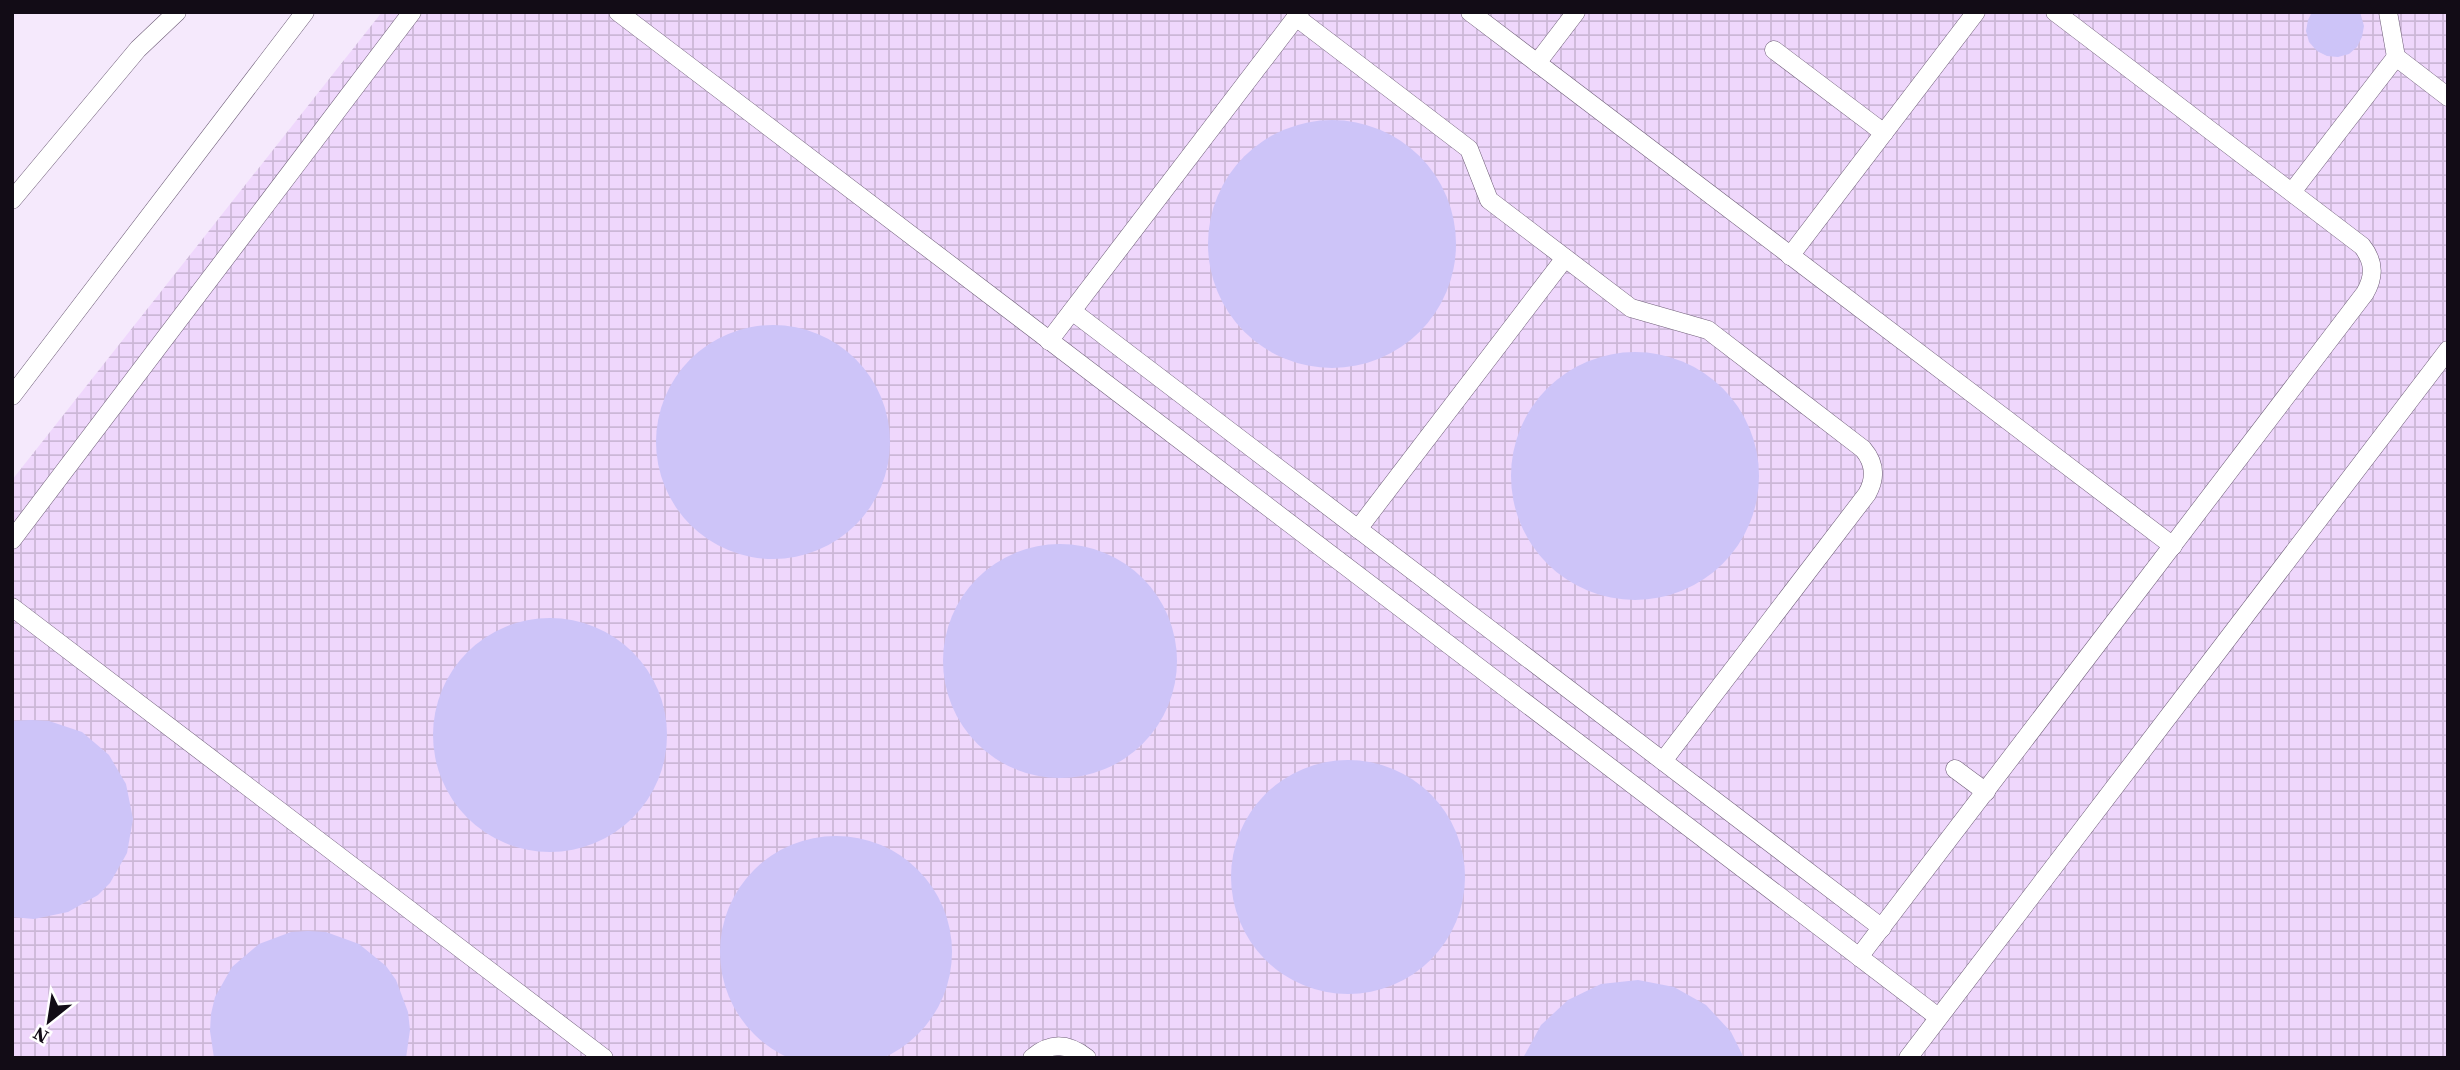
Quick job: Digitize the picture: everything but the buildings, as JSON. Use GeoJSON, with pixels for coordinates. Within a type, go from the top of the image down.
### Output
{"type":"FeatureCollection","features":[{"type":"Feature","properties":{"kind":"lane"},"geometry":{"type":"LineString","coordinates":[[12,200],[138,49],[177,12]]}},
{"type":"Feature","properties":{"kind":"lane"},"geometry":{"type":"LineString","coordinates":[[12,397],[305,12]]}},
{"type":"Feature","properties":{"kind":"lane"},"geometry":{"type":"LineString","coordinates":[[12,540],[412,12]]}},
{"type":"Feature","properties":{"kind":"lane"},"geometry":{"type":"LineString","coordinates":[[618,12],[1938,1017]]}},
{"type":"Feature","properties":{"kind":"lane"},"geometry":{"type":"LineString","coordinates":[[1470,12],[2173,546]]}},
{"type":"Feature","properties":{"kind":"lane"},"geometry":{"type":"LineString","coordinates":[[1537,63],[1576,12]]}},
{"type":"Feature","properties":{"kind":"lane"},"geometry":{"type":"LineString","coordinates":[[1790,256],[1976,12]]}},
{"type":"Feature","properties":{"kind":"lane"},"geometry":{"type":"LineString","coordinates":[[1859,957],[2370,286],[2371,260],[2361,246],[2055,12]]}},
{"type":"Feature","properties":{"kind":"lane"},"geometry":{"type":"LineString","coordinates":[[2388,12],[2396,57],[2448,97]]}},
{"type":"Feature","properties":{"kind":"lane"},"geometry":{"type":"LineString","coordinates":[[1049,341],[1298,15],[1469,149],[1489,200],[1631,308],[1708,330],[1863,449],[1872,462],[1873,479],[1867,494],[1663,761]]}},
{"type":"Feature","properties":{"kind":"lane"},"geometry":{"type":"LineString","coordinates":[[1773,50],[1884,133]]}},
{"type":"Feature","properties":{"kind":"lane"},"geometry":{"type":"LineString","coordinates":[[2292,192],[2396,57]]}},
{"type":"Feature","properties":{"kind":"lane"},"geometry":{"type":"LineString","coordinates":[[1358,529],[1565,257]]}},
{"type":"Feature","properties":{"kind":"lane"},"geometry":{"type":"LineString","coordinates":[[1072,311],[1882,928]]}},
{"type":"Feature","properties":{"kind":"lane"},"geometry":{"type":"LineString","coordinates":[[1908,1058],[2448,350]]}},
{"type":"Feature","properties":{"kind":"lane"},"geometry":{"type":"LineString","coordinates":[[12,607],[604,1058]]}},
{"type":"Feature","properties":{"kind":"lane"},"geometry":{"type":"LineString","coordinates":[[1955,769],[1986,792]]}},
{"type":"Feature","properties":{"kind":"lane"},"geometry":{"type":"LineString","coordinates":[[1031,1058],[1051,1046],[1065,1046],[1087,1058]]}},
{"type":"Feature","properties":{"kind":"shaded area"},"geometry":{"type":"Polygon","coordinates":[[[382,12],[2448,12],[2448,1058],[12,1058],[12,480],[382,12]]]}}]}
